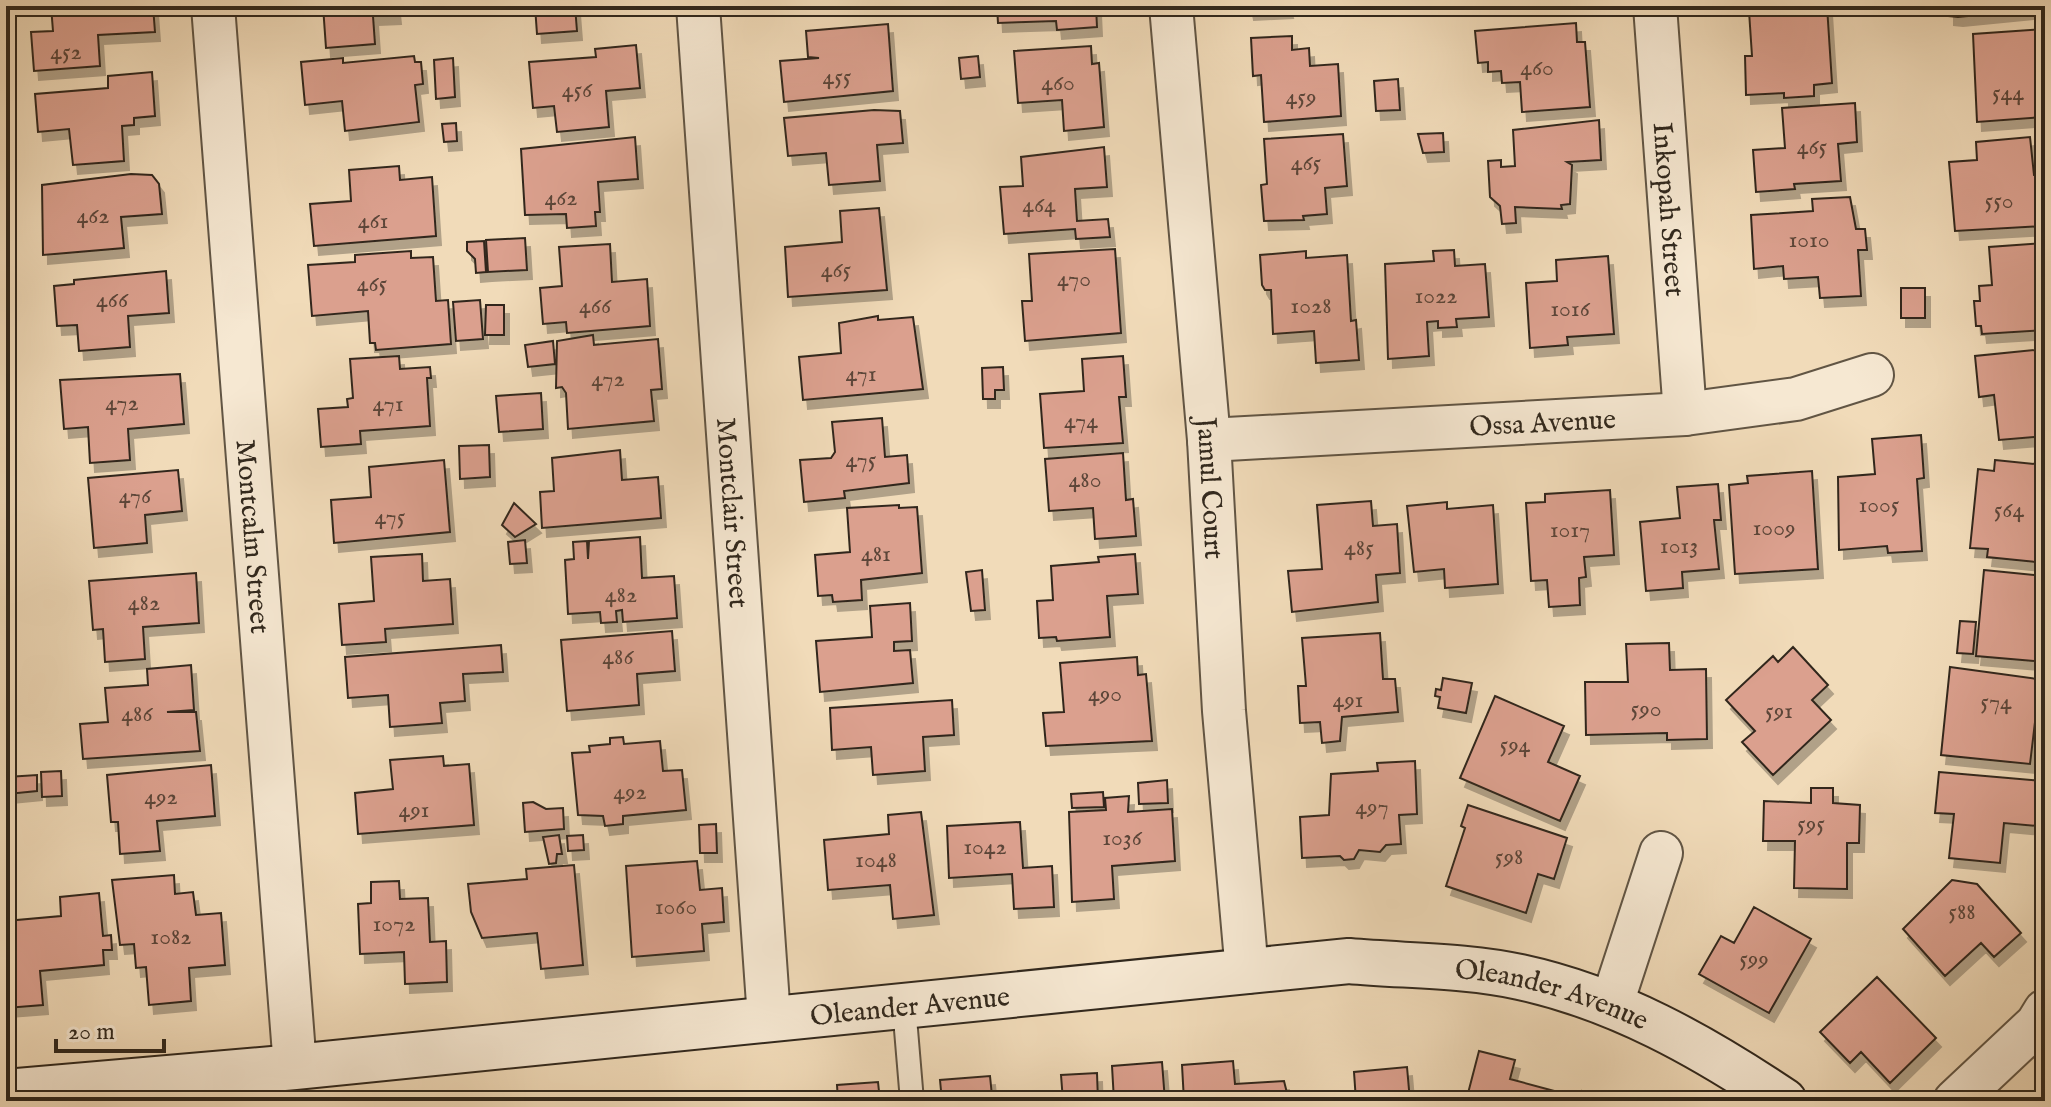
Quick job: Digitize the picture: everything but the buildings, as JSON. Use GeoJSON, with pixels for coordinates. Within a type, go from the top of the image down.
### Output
{"type":"FeatureCollection","features":[{"type":"Feature","properties":{"kind":"street","name":"Montcalm Street"},"geometry":{"type":"LineString","coordinates":[[213,6],[295,1067]]}},
{"type":"Feature","properties":{"kind":"street","name":"Montclair Street"},"geometry":{"type":"LineString","coordinates":[[698,6],[769,1018]]}},
{"type":"Feature","properties":{"kind":"street","name":"Jamul Court"},"geometry":{"type":"LineString","coordinates":[[1171,6],[1209,440],[1224,711],[1247,972]]}},
{"type":"Feature","properties":{"kind":"street","name":"Inkopah Street"},"geometry":{"type":"LineString","coordinates":[[1655,6],[1685,414]]}},
{"type":"Feature","properties":{"kind":"street","name":"Ossa Avenue"},"geometry":{"type":"LineString","coordinates":[[1209,440],[1685,414],[1796,399],[1872,375]]}},
{"type":"Feature","properties":{"kind":"street"},"geometry":{"type":"LineString","coordinates":[[1612,1003],[1661,853]]}},
{"type":"Feature","properties":{"kind":"street","name":"Oleander Avenue"},"geometry":{"type":"LineString","coordinates":[[6,1092],[295,1067],[1349,961],[1518,976],[1612,1003],[1705,1052],[1784,1101]]}},
{"type":"Feature","properties":{"kind":"street"},"geometry":{"type":"LineString","coordinates":[[1955,1101],[2037,1024],[2045,1011]]}},
{"type":"Feature","properties":{"kind":"lane"},"geometry":{"type":"LineString","coordinates":[[904,1006],[912,1101]]}}]}
